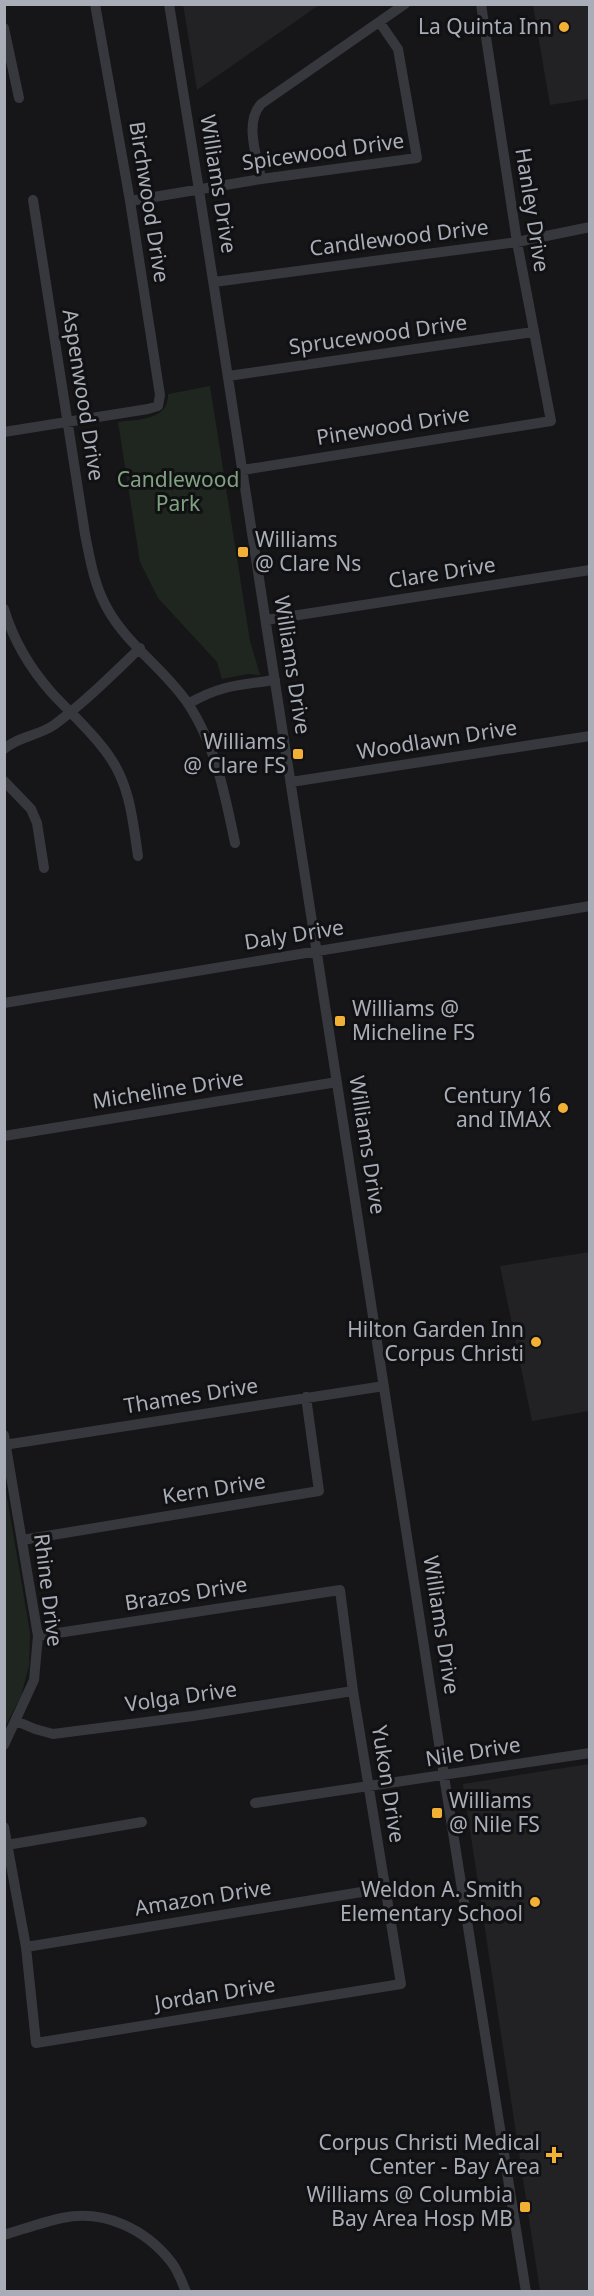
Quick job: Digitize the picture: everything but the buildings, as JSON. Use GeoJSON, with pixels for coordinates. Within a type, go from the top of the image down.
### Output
{"type":"FeatureCollection","features":[{"type":"Feature","properties":{"kind":"street","name":"Birchwood Drive"},"geometry":{"type":"LineString","coordinates":[[68,422],[148,410],[158,406],[160,395],[130,201],[95,4]]}},
{"type":"Feature","properties":{"kind":"street","name":"Williams Drive"},"geometry":{"type":"LineString","coordinates":[[169,4],[526,2292]]}},
{"type":"Feature","properties":{"kind":"street"},"geometry":{"type":"LineString","coordinates":[[261,179],[251,125],[253,112],[261,104],[405,4]]}},
{"type":"Feature","properties":{"kind":"street","name":"Hanley Drive"},"geometry":{"type":"LineString","coordinates":[[481,4],[517,242],[550,421]]}},
{"type":"Feature","properties":{"kind":"street","name":"Spicewood Drive"},"geometry":{"type":"LineString","coordinates":[[130,201],[261,179],[417,158],[398,49],[380,23]]}},
{"type":"Feature","properties":{"kind":"street"},"geometry":{"type":"LineString","coordinates":[[4,28],[19,99]]}},
{"type":"Feature","properties":{"kind":"street","name":"Aspenwood Drive"},"geometry":{"type":"LineString","coordinates":[[33,200],[85,534],[96,584],[106,608],[120,628],[166,675],[188,704],[212,749],[235,843]]}},
{"type":"Feature","properties":{"kind":"street","name":"Candlewood Drive"},"geometry":{"type":"LineString","coordinates":[[214,282],[517,242],[590,227]]}},
{"type":"Feature","properties":{"kind":"street","name":"Sprucewood Drive"},"geometry":{"type":"LineString","coordinates":[[228,376],[533,332]]}},
{"type":"Feature","properties":{"kind":"street","name":"Pinewood Drive"},"geometry":{"type":"LineString","coordinates":[[243,470],[550,421]]}},
{"type":"Feature","properties":{"kind":"street"},"geometry":{"type":"LineString","coordinates":[[4,432],[68,422]]}},
{"type":"Feature","properties":{"kind":"street","name":"Clare Drive"},"geometry":{"type":"LineString","coordinates":[[266,620],[590,570]]}},
{"type":"Feature","properties":{"kind":"street"},"geometry":{"type":"LineString","coordinates":[[4,609],[19,646],[33,670],[110,757],[124,786],[132,815],[138,856]]}},
{"type":"Feature","properties":{"kind":"street"},"geometry":{"type":"LineString","coordinates":[[4,749],[20,738],[51,727],[90,696],[140,648]]}},
{"type":"Feature","properties":{"kind":"street"},"geometry":{"type":"LineString","coordinates":[[188,704],[208,692],[275,680]]}},
{"type":"Feature","properties":{"kind":"street","name":"Woodlawn Drive"},"geometry":{"type":"LineString","coordinates":[[291,783],[590,736]]}},
{"type":"Feature","properties":{"kind":"street"},"geometry":{"type":"LineString","coordinates":[[4,781],[31,809],[37,823],[44,868]]}},
{"type":"Feature","properties":{"kind":"street","name":"Daly Drive"},"geometry":{"type":"LineString","coordinates":[[4,1003],[590,906]]}},
{"type":"Feature","properties":{"kind":"street","name":"Micheline Drive"},"geometry":{"type":"LineString","coordinates":[[4,1136],[337,1082]]}},
{"type":"Feature","properties":{"kind":"street","name":"Thames Drive"},"geometry":{"type":"LineString","coordinates":[[5,1441],[384,1386]]}},
{"type":"Feature","properties":{"kind":"street","name":"Kern Drive"},"geometry":{"type":"LineString","coordinates":[[22,1540],[319,1491],[306,1397]]}},
{"type":"Feature","properties":{"kind":"street","name":"Rhine Drive"},"geometry":{"type":"LineString","coordinates":[[4,1745],[34,1680],[38,1636],[5,1441]]}},
{"type":"Feature","properties":{"kind":"street","name":"Brazos Drive"},"geometry":{"type":"LineString","coordinates":[[38,1636],[340,1590]]}},
{"type":"Feature","properties":{"kind":"street","name":"Yukon Drive"},"geometry":{"type":"LineString","coordinates":[[340,1590],[353,1691],[401,1984]]}},
{"type":"Feature","properties":{"kind":"street","name":"Volga Drive"},"geometry":{"type":"LineString","coordinates":[[16,1721],[53,1734],[193,1716],[353,1691]]}},
{"type":"Feature","properties":{"kind":"street","name":"Nile Drive"},"geometry":{"type":"LineString","coordinates":[[255,1803],[590,1754]]}},
{"type":"Feature","properties":{"kind":"street"},"geometry":{"type":"LineString","coordinates":[[7,1845],[142,1822]]}},
{"type":"Feature","properties":{"kind":"street"},"geometry":{"type":"LineString","coordinates":[[4,1827],[26,1947]]}},
{"type":"Feature","properties":{"kind":"street","name":"Amazon Drive"},"geometry":{"type":"LineString","coordinates":[[26,1947],[386,1888]]}},
{"type":"Feature","properties":{"kind":"street","name":"Jordan Drive"},"geometry":{"type":"LineString","coordinates":[[26,1947],[36,2043],[401,1984]]}},
{"type":"Feature","properties":{"kind":"street"},"geometry":{"type":"LineString","coordinates":[[4,2235],[64,2218],[93,2216],[122,2222],[146,2237],[172,2263],[186,2292]]}},
{"type":"Feature","properties":{"kind":"shaded area"},"geometry":{"type":"Polygon","coordinates":[[[183,4],[319,4],[319,5],[197,90],[183,4]]]}},
{"type":"Feature","properties":{"kind":"shaded area"},"geometry":{"type":"Polygon","coordinates":[[[533,5],[589,5],[589,99],[550,105],[533,5]]]}},
{"type":"Feature","properties":{"kind":"shaded area"},"geometry":{"type":"Polygon","coordinates":[[[589,1252],[589,1411],[532,1421],[500,1266],[589,1252]]]}},
{"type":"Feature","properties":{"kind":"shaded area"},"geometry":{"type":"Polygon","coordinates":[[[589,1764],[589,2291],[540,2291],[463,1784],[589,1764]]]}},
{"type":"Feature","properties":{"kind":"green space","name":"Candlewood Park"},"geometry":{"type":"Polygon","coordinates":[[[210,386],[250,641],[260,675],[248,674],[222,679],[217,662],[158,598],[140,562],[118,422],[158,414],[167,403],[168,394],[210,386]]]}},
{"type":"Feature","properties":{"kind":"green space"},"geometry":{"type":"Polygon","coordinates":[[[4,1479],[30,1633],[29,1666],[21,1696],[5,1727],[4,1479]]]}},
{"type":"Feature","properties":{"kind":"place","name":"La Quinta Inn"},"geometry":{"type":"Point","coordinates":[564,27]}},
{"type":"Feature","properties":{"kind":"place","name":"Williams @ Clare Ns"},"geometry":{"type":"Point","coordinates":[243,552]}},
{"type":"Feature","properties":{"kind":"place","name":"Williams @ Clare FS"},"geometry":{"type":"Point","coordinates":[298,754]}},
{"type":"Feature","properties":{"kind":"place","name":"Williams @ Micheline FS"},"geometry":{"type":"Point","coordinates":[340,1021]}},
{"type":"Feature","properties":{"kind":"place","name":"Century 16 and IMAX"},"geometry":{"type":"Point","coordinates":[563,1108]}},
{"type":"Feature","properties":{"kind":"place","name":"Hilton Garden Inn Corpus Christi"},"geometry":{"type":"Point","coordinates":[536,1342]}},
{"type":"Feature","properties":{"kind":"place","name":"Williams @ Nile FS"},"geometry":{"type":"Point","coordinates":[437,1813]}},
{"type":"Feature","properties":{"kind":"place","name":"Weldon A. Smith Elementary School"},"geometry":{"type":"Point","coordinates":[535,1902]}},
{"type":"Feature","properties":{"kind":"place","name":"Corpus Christi Medical Center - Bay Area"},"geometry":{"type":"Point","coordinates":[554,2155]}},
{"type":"Feature","properties":{"kind":"place","name":"Williams @ Columbia Bay Area Hosp MB"},"geometry":{"type":"Point","coordinates":[525,2207]}}]}
